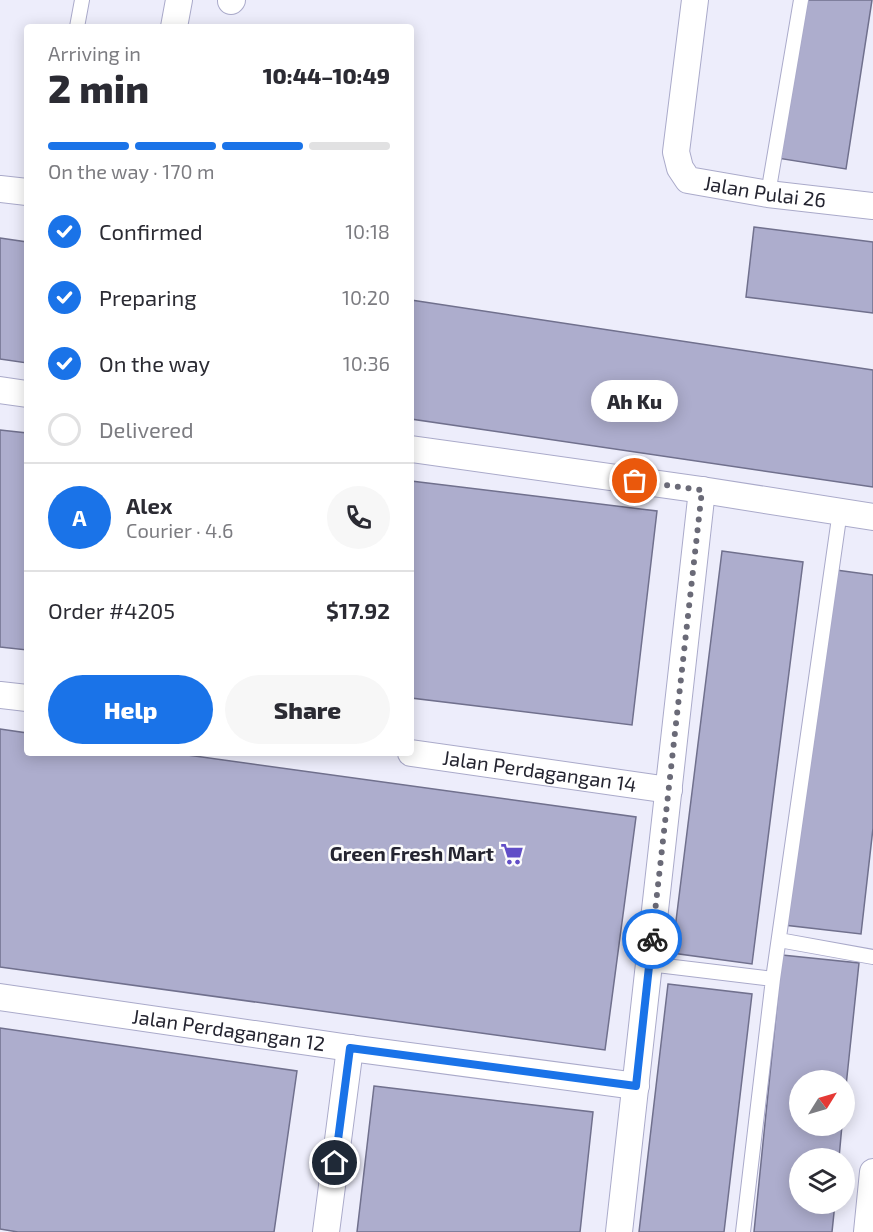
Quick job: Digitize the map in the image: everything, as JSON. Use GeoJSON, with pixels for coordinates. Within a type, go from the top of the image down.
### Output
{"type":"FeatureCollection","features":[{"type":"Feature","properties":{"kind":"street"},"geometry":{"type":"LineString","coordinates":[[175,24],[179,0]]}},
{"type":"Feature","properties":{"kind":"street","name":"Jalan Pulai 26"},"geometry":{"type":"LineString","coordinates":[[695,0],[676,152],[680,168],[688,180],[768,194],[873,206]]}},
{"type":"Feature","properties":{"kind":"street"},"geometry":{"type":"LineString","coordinates":[[0,189],[24,192]]}},
{"type":"Feature","properties":{"kind":"street"},"geometry":{"type":"LineString","coordinates":[[0,390],[24,393]]}},
{"type":"Feature","properties":{"kind":"street"},"geometry":{"type":"LineString","coordinates":[[414,448],[873,517]]}},
{"type":"Feature","properties":{"kind":"street"},"geometry":{"type":"LineString","coordinates":[[620,1232],[702,490]]}},
{"type":"Feature","properties":{"kind":"street"},"geometry":{"type":"LineString","coordinates":[[0,695],[24,698]]}},
{"type":"Feature","properties":{"kind":"street","name":"Jalan Perdagangan 14"},"geometry":{"type":"LineString","coordinates":[[414,753],[669,790]]}},
{"type":"Feature","properties":{"kind":"street","name":"Jalan Perdagangan 12"},"geometry":{"type":"LineString","coordinates":[[0,997],[350,1048],[636,1086]]}},
{"type":"Feature","properties":{"kind":"street"},"geometry":{"type":"LineString","coordinates":[[326,1232],[350,1048]]}},
{"type":"Feature","properties":{"kind":"street"},"geometry":{"type":"LineString","coordinates":[[867,1232],[873,1172]]}},
{"type":"Feature","properties":{"kind":"lane"},"geometry":{"type":"LineString","coordinates":[[78,24],[82,0]]}},
{"type":"Feature","properties":{"kind":"lane"},"geometry":{"type":"LineString","coordinates":[[768,194],[801,0]]}},
{"type":"Feature","properties":{"kind":"lane"},"geometry":{"type":"LineString","coordinates":[[742,1232],[773,979],[840,511]]}},
{"type":"Feature","properties":{"kind":"lane"},"geometry":{"type":"LineString","coordinates":[[779,939],[873,957]]}},
{"type":"Feature","properties":{"kind":"lane"},"geometry":{"type":"LineString","coordinates":[[649,964],[773,979]]}},
{"type":"Feature","properties":{"kind":"building"},"geometry":{"type":"Polygon","coordinates":[[[804,0],[872,0],[846,169],[777,158],[804,0]]]}},
{"type":"Feature","properties":{"kind":"building"},"geometry":{"type":"Polygon","coordinates":[[[754,227],[873,242],[873,313],[746,297],[754,227]]]}},
{"type":"Feature","properties":{"kind":"building"},"geometry":{"type":"Polygon","coordinates":[[[0,238],[24,242],[24,363],[0,359],[0,238]]]}},
{"type":"Feature","properties":{"kind":"building"},"geometry":{"type":"Polygon","coordinates":[[[414,300],[873,370],[873,487],[414,419],[414,300]]]}},
{"type":"Feature","properties":{"kind":"building"},"geometry":{"type":"Polygon","coordinates":[[[0,430],[24,433],[24,650],[0,647],[0,430]]]}},
{"type":"Feature","properties":{"kind":"building"},"geometry":{"type":"Polygon","coordinates":[[[414,481],[657,511],[632,725],[414,698],[414,481]]]}},
{"type":"Feature","properties":{"kind":"building"},"geometry":{"type":"Polygon","coordinates":[[[722,551],[803,562],[752,964],[672,953],[722,551]]]}},
{"type":"Feature","properties":{"kind":"building"},"geometry":{"type":"Polygon","coordinates":[[[836,570],[873,575],[873,828],[861,934],[784,925],[836,570]]]}},
{"type":"Feature","properties":{"kind":"building"},"geometry":{"type":"Polygon","coordinates":[[[0,729],[24,733],[24,756],[195,756],[636,817],[605,1050],[0,967],[0,729]]]}},
{"type":"Feature","properties":{"kind":"building"},"geometry":{"type":"Polygon","coordinates":[[[782,955],[859,963],[848,1070],[789,1070],[789,1136],[841,1136],[840,1148],[789,1148],[789,1214],[834,1214],[832,1232],[754,1232],[782,955]]]}},
{"type":"Feature","properties":{"kind":"building"},"geometry":{"type":"Polygon","coordinates":[[[668,984],[752,994],[724,1232],[639,1232],[668,984]]]}},
{"type":"Feature","properties":{"kind":"building"},"geometry":{"type":"Polygon","coordinates":[[[0,1028],[297,1071],[274,1232],[18,1232],[0,1229],[0,1028]]]}},
{"type":"Feature","properties":{"kind":"building"},"geometry":{"type":"Polygon","coordinates":[[[374,1086],[593,1112],[580,1232],[357,1232],[374,1086]]]}},
{"type":"Feature","properties":{"kind":"way so far"},"geometry":{"type":"LineString","coordinates":[[635,481],[702,490],[652,939]]}},
{"type":"Feature","properties":{"kind":"place","name":"Ah Ku"},"geometry":{"type":"Point","coordinates":[635,481]}},
{"type":"Feature","properties":{"kind":"place","name":"Green Fresh Mart"},"geometry":{"type":"Point","coordinates":[512,854]}},
{"type":"Feature","properties":{"kind":"route"},"geometry":{"type":"LineString","coordinates":[[335,1163],[350,1048],[636,1086],[652,939]]}}]}
